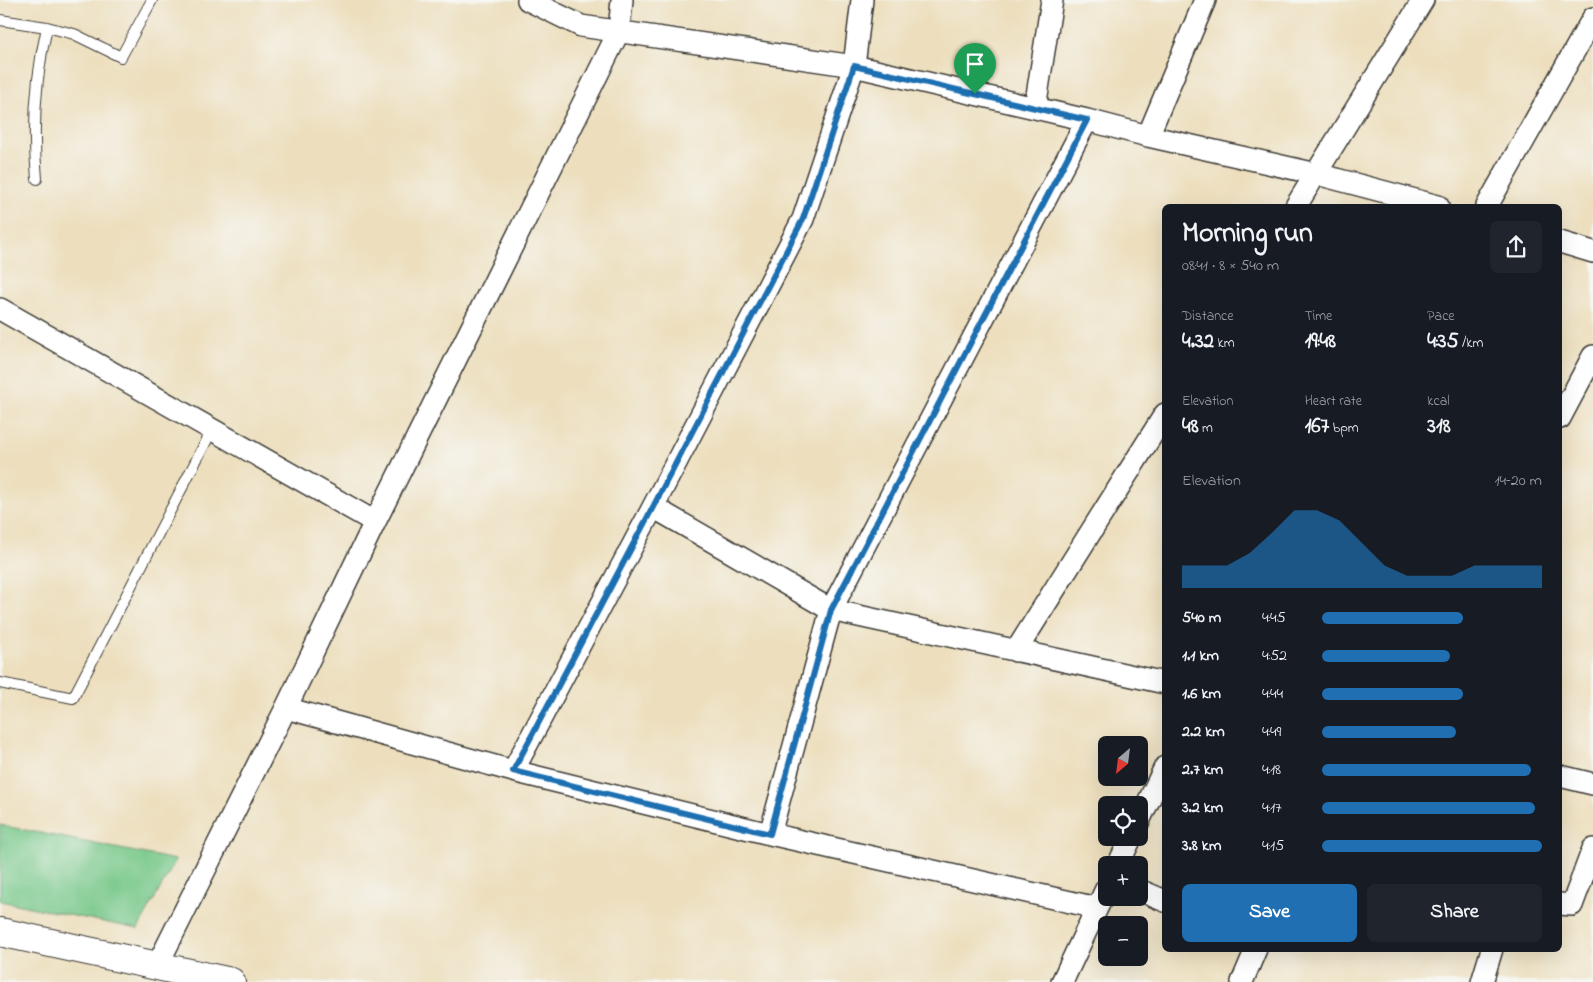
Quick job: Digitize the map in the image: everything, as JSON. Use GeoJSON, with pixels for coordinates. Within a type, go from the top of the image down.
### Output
{"type":"FeatureCollection","features":[{"type":"Feature","properties":{"kind":"main road"},"geometry":{"type":"LineString","coordinates":[[0,932],[231,982]]}},
{"type":"Feature","properties":{"kind":"street"},"geometry":{"type":"LineString","coordinates":[[528,0],[582,26],[854,66],[1317,174],[1430,204]]}},
{"type":"Feature","properties":{"kind":"street"},"geometry":{"type":"LineString","coordinates":[[157,966],[619,31],[622,0]]}},
{"type":"Feature","properties":{"kind":"street"},"geometry":{"type":"LineString","coordinates":[[513,771],[803,219],[854,66],[862,0]]}},
{"type":"Feature","properties":{"kind":"street"},"geometry":{"type":"LineString","coordinates":[[1035,108],[1052,0]]}},
{"type":"Feature","properties":{"kind":"street"},"geometry":{"type":"LineString","coordinates":[[1148,136],[1205,0]]}},
{"type":"Feature","properties":{"kind":"street"},"geometry":{"type":"LineString","coordinates":[[1297,204],[1423,0]]}},
{"type":"Feature","properties":{"kind":"street"},"geometry":{"type":"LineString","coordinates":[[1488,204],[1593,18]]}},
{"type":"Feature","properties":{"kind":"street"},"geometry":{"type":"LineString","coordinates":[[770,834],[831,610],[1087,120]]}},
{"type":"Feature","properties":{"kind":"street"},"geometry":{"type":"LineString","coordinates":[[1562,243],[1593,252]]}},
{"type":"Feature","properties":{"kind":"street"},"geometry":{"type":"LineString","coordinates":[[0,309],[375,522]]}},
{"type":"Feature","properties":{"kind":"street"},"geometry":{"type":"LineString","coordinates":[[1562,414],[1593,356]]}},
{"type":"Feature","properties":{"kind":"street"},"geometry":{"type":"LineString","coordinates":[[1016,650],[1162,419]]}},
{"type":"Feature","properties":{"kind":"street"},"geometry":{"type":"LineString","coordinates":[[653,507],[831,610],[1162,682]]}},
{"type":"Feature","properties":{"kind":"street"},"geometry":{"type":"LineString","coordinates":[[286,708],[513,771],[770,834],[1098,897]]}},
{"type":"Feature","properties":{"kind":"street"},"geometry":{"type":"LineString","coordinates":[[1148,802],[1162,773]]}},
{"type":"Feature","properties":{"kind":"street"},"geometry":{"type":"LineString","coordinates":[[1562,776],[1593,784]]}},
{"type":"Feature","properties":{"kind":"street"},"geometry":{"type":"LineString","coordinates":[[1562,904],[1572,905],[1593,849]]}},
{"type":"Feature","properties":{"kind":"street"},"geometry":{"type":"LineString","coordinates":[[1148,894],[1162,900]]}},
{"type":"Feature","properties":{"kind":"street"},"geometry":{"type":"LineString","coordinates":[[1063,982],[1098,906]]}},
{"type":"Feature","properties":{"kind":"street"},"geometry":{"type":"LineString","coordinates":[[1242,982],[1255,952]]}},
{"type":"Feature","properties":{"kind":"street"},"geometry":{"type":"LineString","coordinates":[[1482,982],[1491,952]]}},
{"type":"Feature","properties":{"kind":"lane"},"geometry":{"type":"LineString","coordinates":[[0,20],[47,27],[74,34],[121,57],[152,0]]}},
{"type":"Feature","properties":{"kind":"lane"},"geometry":{"type":"LineString","coordinates":[[37,179],[34,116],[40,57],[47,27]]}},
{"type":"Feature","properties":{"kind":"lane"},"geometry":{"type":"LineString","coordinates":[[0,683],[73,698],[212,430]]}},
{"type":"Feature","properties":{"kind":"green space"},"geometry":{"type":"Polygon","coordinates":[[[0,825],[176,860],[138,929],[0,901],[0,825]]]}},
{"type":"Feature","properties":{"kind":"route"},"geometry":{"type":"LineString","coordinates":[[854,66],[975,94],[1087,120],[831,610],[770,834],[513,771],[803,219],[854,66]]}}]}
